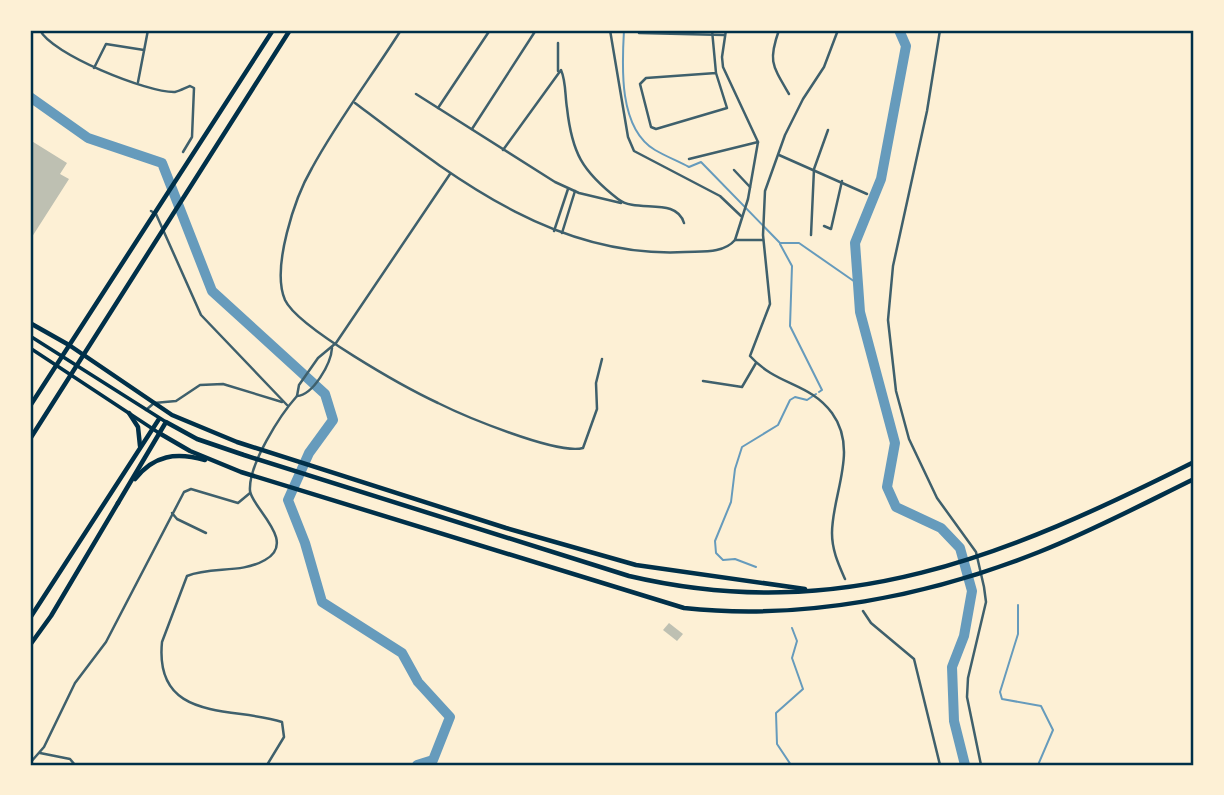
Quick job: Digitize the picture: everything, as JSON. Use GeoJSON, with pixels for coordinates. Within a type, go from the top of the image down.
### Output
{"type":"FeatureCollection","features":[{"type":"Feature","properties":{"kind":"highway"},"geometry":{"type":"LineString","coordinates":[[30,406],[273,30]]}},
{"type":"Feature","properties":{"kind":"highway"},"geometry":{"type":"LineString","coordinates":[[30,439],[290,30]]}},
{"type":"Feature","properties":{"kind":"highway"},"geometry":{"type":"LineString","coordinates":[[30,323],[69,345],[153,404],[204,430],[439,506],[636,565],[762,580],[814,590]]}},
{"type":"Feature","properties":{"kind":"highway"},"geometry":{"type":"LineString","coordinates":[[129,413],[138,427],[140,447]]}},
{"type":"Feature","properties":{"kind":"highway"},"geometry":{"type":"LineString","coordinates":[[30,618],[159,419]]}},
{"type":"Feature","properties":{"kind":"highway"},"geometry":{"type":"LineString","coordinates":[[30,645],[51,616],[166,422],[197,439],[527,546],[672,586],[772,593],[876,583],[946,567],[1062,526],[1194,463]]}},
{"type":"Feature","properties":{"kind":"highway"},"geometry":{"type":"LineString","coordinates":[[159,433],[240,472],[684,608],[730,613],[805,609],[951,582],[1090,530],[1194,479]]}},
{"type":"Feature","properties":{"kind":"highway"},"geometry":{"type":"LineString","coordinates":[[118,503],[146,466],[164,457],[182,455],[222,465]]}},
{"type":"Feature","properties":{"kind":"main road"},"geometry":{"type":"LineString","coordinates":[[30,336],[166,422]]}},
{"type":"Feature","properties":{"kind":"main road"},"geometry":{"type":"LineString","coordinates":[[30,348],[159,433]]}},
{"type":"Feature","properties":{"kind":"street"},"geometry":{"type":"LineString","coordinates":[[40,30],[50,42],[94,68],[173,92],[190,86],[194,88],[192,137],[183,152]]}},
{"type":"Feature","properties":{"kind":"street"},"geometry":{"type":"LineString","coordinates":[[138,82],[148,30]]}},
{"type":"Feature","properties":{"kind":"street"},"geometry":{"type":"LineString","coordinates":[[401,30],[306,179],[281,261],[281,282],[285,299],[294,313],[312,329],[454,411],[523,437],[574,450],[583,448],[597,409],[596,383],[602,359]]}},
{"type":"Feature","properties":{"kind":"street"},"geometry":{"type":"LineString","coordinates":[[438,108],[490,30]]}},
{"type":"Feature","properties":{"kind":"street"},"geometry":{"type":"LineString","coordinates":[[472,130],[536,30]]}},
{"type":"Feature","properties":{"kind":"street"},"geometry":{"type":"LineString","coordinates":[[610,30],[628,137],[634,151],[720,196],[741,216]]}},
{"type":"Feature","properties":{"kind":"street"},"geometry":{"type":"LineString","coordinates":[[355,103],[450,174],[509,211],[554,231],[613,249],[650,254],[717,250],[730,246],[735,240],[748,199],[758,142],[723,67],[726,30]]}},
{"type":"Feature","properties":{"kind":"street"},"geometry":{"type":"LineString","coordinates":[[779,30],[771,49],[771,60],[789,94]]}},
{"type":"Feature","properties":{"kind":"street"},"geometry":{"type":"LineString","coordinates":[[838,30],[824,67],[803,99],[765,191],[763,235],[770,304],[751,353],[756,363],[774,377],[815,394],[833,415],[840,430],[845,473],[834,510],[832,532],[833,550],[845,579]]}},
{"type":"Feature","properties":{"kind":"street"},"geometry":{"type":"LineString","coordinates":[[940,30],[927,111],[893,263],[888,320],[896,391],[909,439],[937,498],[976,552],[985,587],[986,602],[968,678],[967,697],[969,719],[981,765]]}},
{"type":"Feature","properties":{"kind":"street"},"geometry":{"type":"LineString","coordinates":[[639,33],[712,32],[724,35]]}},
{"type":"Feature","properties":{"kind":"street"},"geometry":{"type":"LineString","coordinates":[[712,32],[716,73],[727,108],[656,128],[651,127],[640,88],[646,78],[716,73]]}},
{"type":"Feature","properties":{"kind":"street"},"geometry":{"type":"LineString","coordinates":[[503,150],[558,71],[558,43]]}},
{"type":"Feature","properties":{"kind":"street"},"geometry":{"type":"LineString","coordinates":[[94,68],[106,44],[144,50]]}},
{"type":"Feature","properties":{"kind":"street"},"geometry":{"type":"LineString","coordinates":[[558,71],[562,72],[576,154],[599,184],[624,204]]}},
{"type":"Feature","properties":{"kind":"street"},"geometry":{"type":"LineString","coordinates":[[416,94],[568,189],[624,204],[675,210],[682,215],[684,223]]}},
{"type":"Feature","properties":{"kind":"street"},"geometry":{"type":"LineString","coordinates":[[811,235],[814,169],[828,130]]}},
{"type":"Feature","properties":{"kind":"street"},"geometry":{"type":"LineString","coordinates":[[689,159],[758,142]]}},
{"type":"Feature","properties":{"kind":"street"},"geometry":{"type":"LineString","coordinates":[[779,155],[867,194]]}},
{"type":"Feature","properties":{"kind":"street"},"geometry":{"type":"LineString","coordinates":[[734,170],[750,187]]}},
{"type":"Feature","properties":{"kind":"street"},"geometry":{"type":"LineString","coordinates":[[297,396],[301,383],[318,358],[336,343],[450,174]]}},
{"type":"Feature","properties":{"kind":"street"},"geometry":{"type":"LineString","coordinates":[[824,226],[831,229],[842,181]]}},
{"type":"Feature","properties":{"kind":"street"},"geometry":{"type":"LineString","coordinates":[[554,231],[568,189]]}},
{"type":"Feature","properties":{"kind":"street"},"geometry":{"type":"LineString","coordinates":[[562,233],[575,191]]}},
{"type":"Feature","properties":{"kind":"street"},"geometry":{"type":"LineString","coordinates":[[151,211],[156,214],[201,315],[288,406]]}},
{"type":"Feature","properties":{"kind":"street"},"geometry":{"type":"LineString","coordinates":[[735,240],[764,240]]}},
{"type":"Feature","properties":{"kind":"street"},"geometry":{"type":"LineString","coordinates":[[30,763],[40,753],[75,683],[106,642],[184,492],[191,489],[238,503],[250,491],[261,452],[288,406],[297,396],[310,390],[330,361],[332,348]]}},
{"type":"Feature","properties":{"kind":"street"},"geometry":{"type":"LineString","coordinates":[[703,381],[743,387],[756,363]]}},
{"type":"Feature","properties":{"kind":"street"},"geometry":{"type":"LineString","coordinates":[[146,410],[154,403],[176,401],[200,385],[223,384],[282,402]]}},
{"type":"Feature","properties":{"kind":"street"},"geometry":{"type":"LineString","coordinates":[[250,491],[254,504],[271,523],[276,537],[274,552],[263,562],[228,570],[199,571],[187,576],[176,598],[161,653],[172,687],[191,705],[282,722],[284,737],[267,765]]}},
{"type":"Feature","properties":{"kind":"street"},"geometry":{"type":"LineString","coordinates":[[172,513],[206,533]]}},
{"type":"Feature","properties":{"kind":"street"},"geometry":{"type":"LineString","coordinates":[[863,611],[871,623],[914,659],[940,765]]}},
{"type":"Feature","properties":{"kind":"street"},"geometry":{"type":"LineString","coordinates":[[40,753],[71,759],[75,765]]}},
{"type":"Feature","properties":{"kind":"building"},"geometry":{"type":"Polygon","coordinates":[[[30,140],[67,163],[60,174],[69,179],[30,240],[30,140]]]}},
{"type":"Feature","properties":{"kind":"building"},"geometry":{"type":"Polygon","coordinates":[[[669,623],[683,634],[677,641],[663,630],[669,623]]]}},
{"type":"Feature","properties":{"kind":"waterway"},"geometry":{"type":"LineString","coordinates":[[624,30],[625,95],[628,112],[643,140],[655,150],[689,167],[701,162],[780,243],[799,243],[858,284]]}},
{"type":"Feature","properties":{"kind":"waterway"},"geometry":{"type":"LineString","coordinates":[[899,30],[906,46],[881,179],[855,243],[860,312],[895,443],[887,487],[896,507],[941,528],[960,548],[972,591],[964,636],[952,667],[954,721],[965,765]]}},
{"type":"Feature","properties":{"kind":"waterway"},"geometry":{"type":"LineString","coordinates":[[30,97],[88,138],[162,163],[212,291],[325,394],[333,420],[309,453],[288,500],[305,543],[322,602],[402,653],[418,682],[450,717],[433,760],[417,765]]}},
{"type":"Feature","properties":{"kind":"waterway"},"geometry":{"type":"LineString","coordinates":[[780,244],[792,266],[790,326],[822,390],[819,392]]}},
{"type":"Feature","properties":{"kind":"waterway"},"geometry":{"type":"LineString","coordinates":[[756,567],[735,559],[723,560],[716,553],[715,541],[731,502],[735,469],[742,447],[778,425],[790,400],[795,397],[807,400],[816,394]]}},
{"type":"Feature","properties":{"kind":"waterway"},"geometry":{"type":"LineString","coordinates":[[1018,605],[1018,634],[1000,692],[1002,699],[1041,706],[1053,730],[1038,765]]}},
{"type":"Feature","properties":{"kind":"waterway"},"geometry":{"type":"LineString","coordinates":[[791,765],[777,744],[776,713],[803,689],[792,658],[797,641],[792,628]]}}]}
